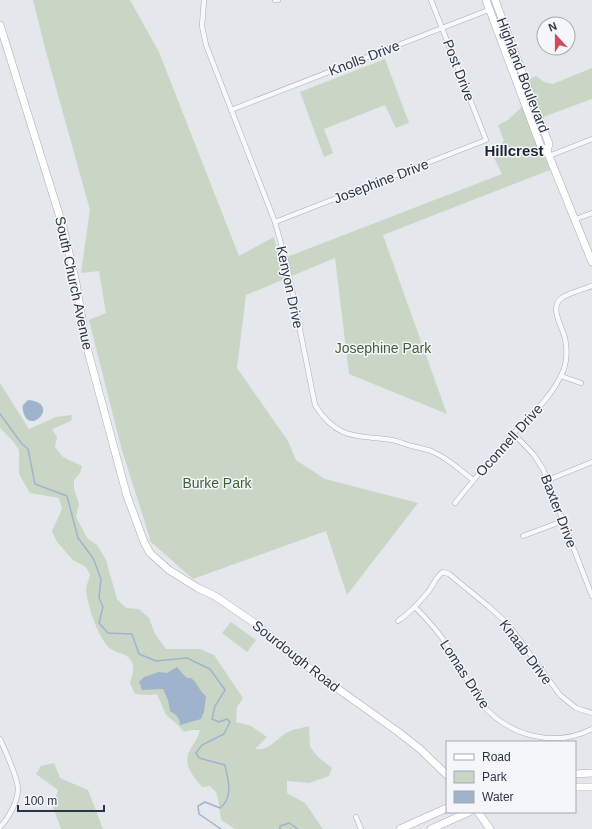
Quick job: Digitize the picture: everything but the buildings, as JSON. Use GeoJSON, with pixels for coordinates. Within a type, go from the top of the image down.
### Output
{"type":"FeatureCollection","features":[{"type":"Feature","properties":{"kind":"street","name":"Kenyon Drive"},"geometry":{"type":"LineString","coordinates":[[204,0],[202,26],[205,39],[275,222],[286,265],[312,395],[316,405],[326,421],[334,427],[351,435],[393,440],[432,451],[446,458],[473,480]]}},
{"type":"Feature","properties":{"kind":"street","name":"Post Drive"},"geometry":{"type":"LineString","coordinates":[[431,0],[486,140]]}},
{"type":"Feature","properties":{"kind":"street","name":"Highland Boulevard"},"geometry":{"type":"LineString","coordinates":[[486,0],[494,5],[541,147],[548,153],[576,219],[592,262]]}},
{"type":"Feature","properties":{"kind":"street","name":"Knolls Drive"},"geometry":{"type":"LineString","coordinates":[[231,110],[442,28],[494,5]]}},
{"type":"Feature","properties":{"kind":"street","name":"South Church Avenue"},"geometry":{"type":"LineString","coordinates":[[0,25],[63,228],[76,283],[86,344],[127,496],[144,542]]}},
{"type":"Feature","properties":{"kind":"street"},"geometry":{"type":"LineString","coordinates":[[548,153],[592,139]]}},
{"type":"Feature","properties":{"kind":"street","name":"Josephine Drive"},"geometry":{"type":"LineString","coordinates":[[275,222],[486,140]]}},
{"type":"Feature","properties":{"kind":"street"},"geometry":{"type":"LineString","coordinates":[[576,219],[592,213]]}},
{"type":"Feature","properties":{"kind":"street","name":"Oconnell Drive"},"geometry":{"type":"LineString","coordinates":[[455,503],[473,480],[546,400],[556,386],[565,365],[566,348],[565,338],[558,319],[556,307],[563,297],[592,286]]}},
{"type":"Feature","properties":{"kind":"street"},"geometry":{"type":"LineString","coordinates":[[561,376],[581,383]]}},
{"type":"Feature","properties":{"kind":"street","name":"Baxter Drive"},"geometry":{"type":"LineString","coordinates":[[514,434],[539,461],[548,480],[592,596]]}},
{"type":"Feature","properties":{"kind":"street"},"geometry":{"type":"LineString","coordinates":[[548,480],[592,462]]}},
{"type":"Feature","properties":{"kind":"street"},"geometry":{"type":"LineString","coordinates":[[523,536],[563,521]]}},
{"type":"Feature","properties":{"kind":"street","name":"Sourdough Road"},"geometry":{"type":"LineString","coordinates":[[144,542],[150,553],[169,570],[198,588],[215,596],[248,618],[313,671],[420,749],[446,774]]}},
{"type":"Feature","properties":{"kind":"street","name":"Knaab Drive"},"geometry":{"type":"LineString","coordinates":[[415,607],[428,592],[437,576],[445,572],[502,618],[560,695],[576,708],[592,713]]}},
{"type":"Feature","properties":{"kind":"street"},"geometry":{"type":"LineString","coordinates":[[398,621],[415,607]]}},
{"type":"Feature","properties":{"kind":"street","name":"Lomas Drive"},"geometry":{"type":"LineString","coordinates":[[415,607],[436,630],[450,649],[482,704],[500,720],[522,732],[544,738],[575,736],[592,730]]}},
{"type":"Feature","properties":{"kind":"street"},"geometry":{"type":"LineString","coordinates":[[0,738],[18,787],[16,800],[8,818],[0,827]]}},
{"type":"Feature","properties":{"kind":"street"},"geometry":{"type":"LineString","coordinates":[[576,774],[592,773]]}},
{"type":"Feature","properties":{"kind":"street"},"geometry":{"type":"LineString","coordinates":[[576,787],[592,786]]}},
{"type":"Feature","properties":{"kind":"street"},"geometry":{"type":"LineString","coordinates":[[400,829],[446,808]]}},
{"type":"Feature","properties":{"kind":"street"},"geometry":{"type":"LineString","coordinates":[[430,829],[466,813]]}},
{"type":"Feature","properties":{"kind":"street"},"geometry":{"type":"LineString","coordinates":[[479,813],[490,829]]}},
{"type":"Feature","properties":{"kind":"street"},"geometry":{"type":"LineString","coordinates":[[356,817],[361,829]]}},
{"type":"Feature","properties":{"kind":"green space","name":"Burke Park"},"geometry":{"type":"Polygon","coordinates":[[[33,0],[130,0],[159,52],[239,256],[274,237],[279,260],[502,174],[492,154],[504,141],[498,125],[508,120],[524,105],[550,170],[383,235],[447,414],[349,374],[335,258],[246,295],[237,368],[288,441],[296,460],[325,479],[418,503],[347,595],[326,531],[193,579],[151,542],[121,447],[89,320],[106,313],[99,271],[81,273],[90,210],[33,0]]]}},
{"type":"Feature","properties":{"kind":"green space"},"geometry":{"type":"Polygon","coordinates":[[[385,59],[409,123],[396,128],[385,105],[324,129],[333,153],[324,157],[300,92],[385,59]]]}},
{"type":"Feature","properties":{"kind":"green space"},"geometry":{"type":"Polygon","coordinates":[[[592,68],[592,99],[543,117],[529,79],[536,76],[544,82],[553,84],[592,68]]]}},
{"type":"Feature","properties":{"kind":"green space"},"geometry":{"type":"Polygon","coordinates":[[[0,383],[29,429],[56,417],[72,415],[71,421],[52,429],[57,437],[55,447],[63,457],[82,466],[80,473],[74,480],[74,489],[79,504],[76,517],[87,538],[97,545],[106,560],[117,599],[126,608],[139,609],[149,618],[155,634],[166,649],[200,649],[214,655],[243,698],[237,707],[236,722],[251,726],[267,737],[255,749],[265,748],[273,744],[288,732],[309,726],[310,747],[318,757],[332,768],[329,776],[309,783],[287,781],[287,793],[305,803],[323,829],[235,829],[221,820],[216,792],[210,786],[202,787],[192,774],[188,765],[188,755],[200,730],[184,732],[166,715],[157,694],[135,694],[130,683],[133,670],[132,662],[125,655],[111,649],[98,631],[91,613],[86,590],[90,575],[86,567],[73,560],[57,542],[52,531],[62,509],[59,498],[30,493],[19,474],[19,450],[13,441],[0,428],[0,383]]]}},
{"type":"Feature","properties":{"kind":"green space"},"geometry":{"type":"Polygon","coordinates":[[[231,622],[256,640],[247,652],[222,633],[231,622]]]}},
{"type":"Feature","properties":{"kind":"green space"},"geometry":{"type":"Polygon","coordinates":[[[54,763],[60,778],[88,790],[103,829],[61,829],[53,807],[58,790],[36,774],[41,766],[54,763]]]}},
{"type":"Feature","properties":{"kind":"water"},"geometry":{"type":"Polygon","coordinates":[[[28,400],[38,402],[42,406],[43,411],[37,420],[28,420],[24,414],[23,405],[28,400]]]}},
{"type":"Feature","properties":{"kind":"water"},"geometry":{"type":"Polygon","coordinates":[[[177,667],[184,676],[193,680],[206,696],[204,712],[201,719],[180,725],[178,717],[170,711],[168,700],[163,689],[142,690],[139,682],[144,677],[159,672],[167,673],[177,667]]]}},
{"type":"Feature","properties":{"kind":"waterway"},"geometry":{"type":"LineString","coordinates":[[0,414],[22,444],[28,449],[35,484],[67,496],[78,538],[93,558],[101,579],[99,598],[103,607],[99,623],[108,633],[132,634],[139,654],[156,661],[187,658],[210,669],[225,690],[215,706],[212,719],[219,722],[227,719],[230,722],[224,734],[202,745],[196,753],[199,758],[225,765],[229,794],[224,804],[220,808],[205,802],[198,806],[199,814],[221,829]]}},
{"type":"Feature","properties":{"kind":"waterway"},"geometry":{"type":"LineString","coordinates":[[280,829],[280,826],[289,823],[298,829]]}},
{"type":"Feature","properties":{"kind":"district","name":"Hillcrest"},"geometry":{"type":"Point","coordinates":[514,151]}},
{"type":"Feature","properties":{"kind":"park label","name":"Josephine Park"},"geometry":{"type":"Point","coordinates":[383,348]}}]}
